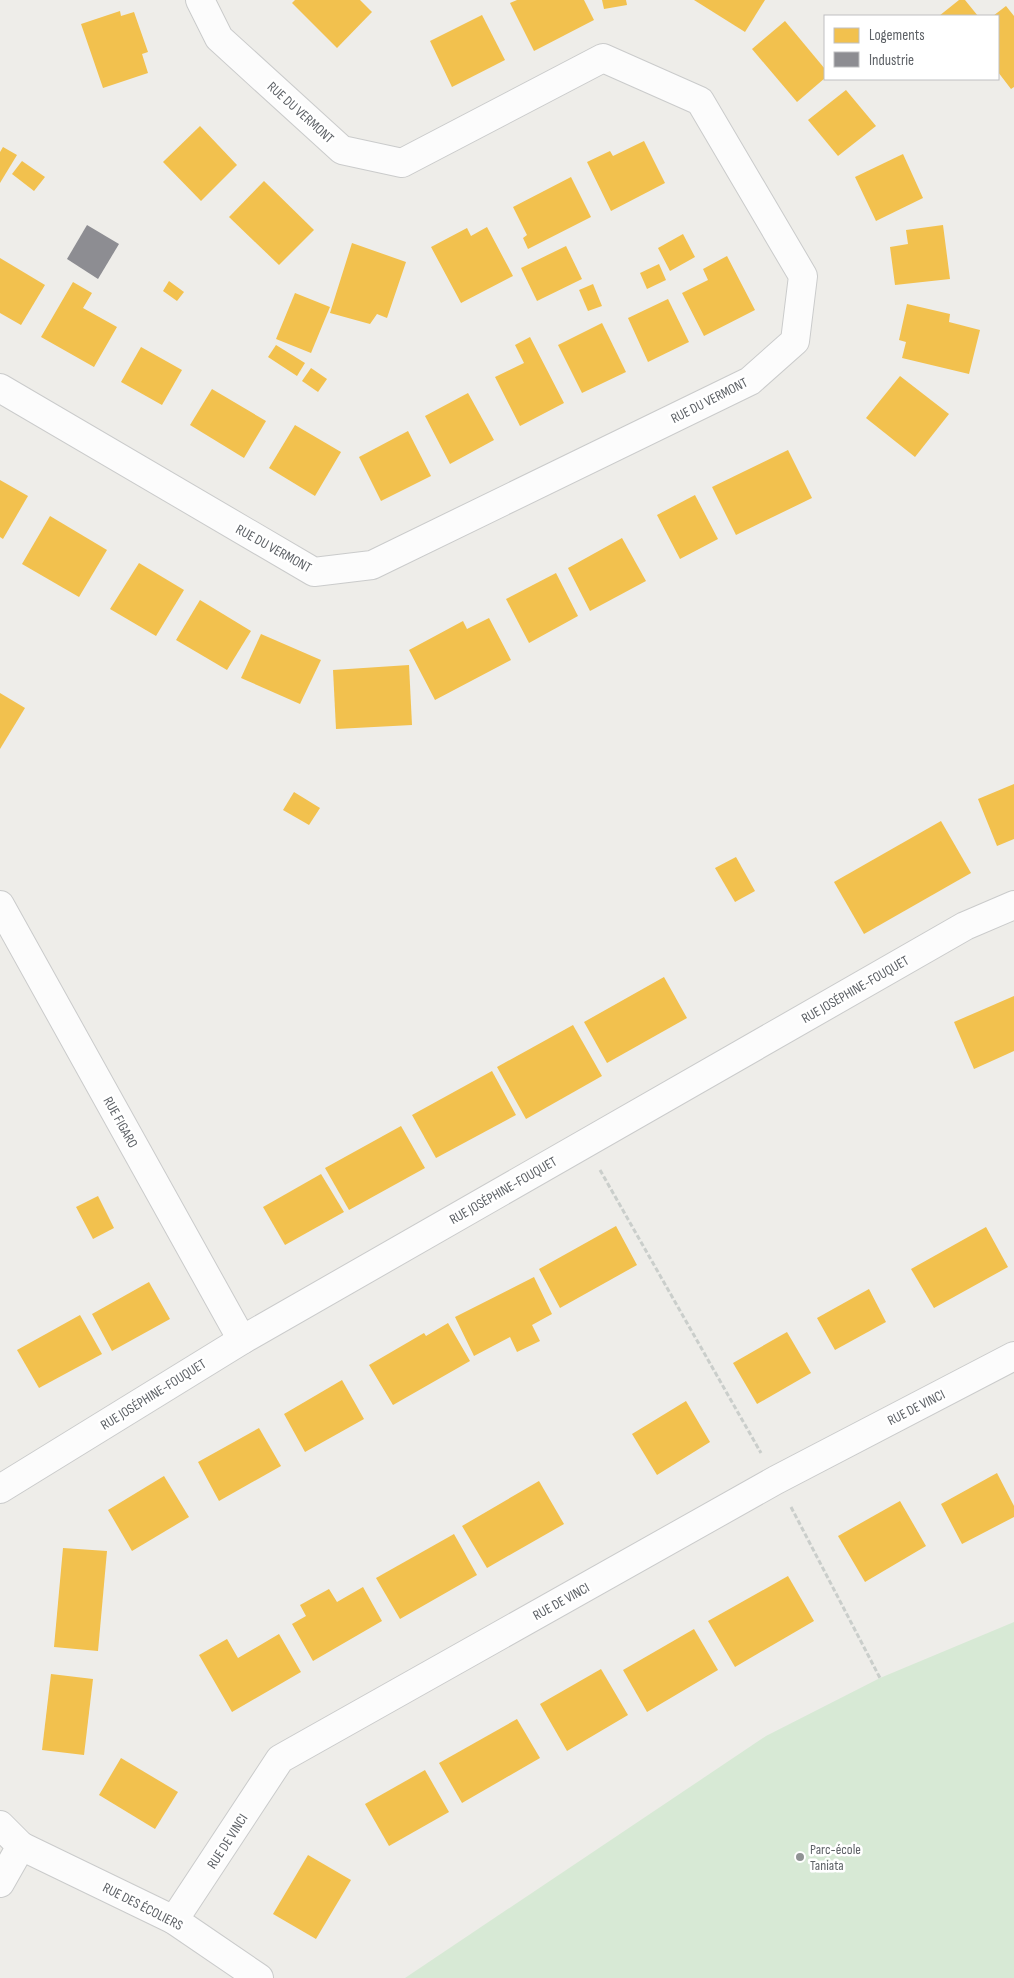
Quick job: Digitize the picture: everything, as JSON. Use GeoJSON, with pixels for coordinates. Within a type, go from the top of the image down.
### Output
{"type":"FeatureCollection","features":[{"type":"Feature","properties":{"kind":"street","name":"RUE DU VERMONT"},"geometry":{"type":"LineString","coordinates":[[0,388],[314,572],[372,565],[750,381],[795,341],[803,276],[700,101],[603,58],[402,163],[342,150],[219,38],[200,0]]}},
{"type":"Feature","properties":{"kind":"street","name":"RUE FIGARO"},"geometry":{"type":"LineString","coordinates":[[0,904],[242,1340]]}},
{"type":"Feature","properties":{"kind":"street","name":"RUE JOSÉPHINE-FOUQUET"},"geometry":{"type":"LineString","coordinates":[[0,1489],[242,1340],[965,926],[1014,905]]}},
{"type":"Feature","properties":{"kind":"street","name":"RUE DE VINCI"},"geometry":{"type":"LineString","coordinates":[[174,1920],[280,1759],[776,1480],[1014,1356]]}},
{"type":"Feature","properties":{"kind":"street"},"geometry":{"type":"LineString","coordinates":[[0,1825],[21,1846],[0,1883]]}},
{"type":"Feature","properties":{"kind":"street","name":"RUE DES ÉCOLIERS"},"geometry":{"type":"LineString","coordinates":[[21,1846],[174,1920],[259,1978]]}},
{"type":"Feature","properties":{"kind":"path"},"geometry":{"type":"LineString","coordinates":[[585,1143],[776,1480],[880,1678]]}},
{"type":"Feature","properties":{"kind":"green space","name":"Parc-école Taniata"},"geometry":{"type":"Polygon","coordinates":[[[1014,1622],[1014,1978],[405,1978],[766,1736],[880,1678],[1014,1622]]]}},
{"type":"Feature","properties":{"kind":"building: Logements"},"geometry":{"type":"Polygon","coordinates":[[[295,0],[360,0],[372,12],[337,48],[292,3],[295,0]]]}},
{"type":"Feature","properties":{"kind":"building: Logements"},"geometry":{"type":"Polygon","coordinates":[[[517,0],[584,0],[594,20],[534,51],[510,3],[517,0]]]}},
{"type":"Feature","properties":{"kind":"building: Logements"},"geometry":{"type":"Polygon","coordinates":[[[602,0],[626,0],[627,5],[604,9],[602,0]]]}},
{"type":"Feature","properties":{"kind":"building: Logements"},"geometry":{"type":"Polygon","coordinates":[[[694,0],[765,0],[745,32],[694,0]]]}},
{"type":"Feature","properties":{"kind":"building: Logements"},"geometry":{"type":"Polygon","coordinates":[[[959,0],[965,0],[977,15],[940,15],[959,0]]]}},
{"type":"Feature","properties":{"kind":"building: Logements"},"geometry":{"type":"Polygon","coordinates":[[[1006,6],[1014,16],[1014,87],[1011,89],[999,73],[999,15],[994,15],[1006,6]]]}},
{"type":"Feature","properties":{"kind":"building: Logements"},"geometry":{"type":"Polygon","coordinates":[[[120,11],[121,16],[134,12],[148,52],[142,54],[148,73],[103,88],[81,24],[120,11]]]}},
{"type":"Feature","properties":{"kind":"building: Logements"},"geometry":{"type":"Polygon","coordinates":[[[482,15],[505,60],[452,87],[430,41],[482,15]]]}},
{"type":"Feature","properties":{"kind":"building: Logements"},"geometry":{"type":"Polygon","coordinates":[[[785,21],[824,68],[824,79],[797,102],[752,49],[785,21]]]}},
{"type":"Feature","properties":{"kind":"building: Logements"},"geometry":{"type":"Polygon","coordinates":[[[846,90],[876,126],[838,156],[808,120],[846,90]]]}},
{"type":"Feature","properties":{"kind":"building: Logements"},"geometry":{"type":"Polygon","coordinates":[[[200,126],[237,165],[201,201],[163,162],[200,126]]]}},
{"type":"Feature","properties":{"kind":"building: Logements"},"geometry":{"type":"Polygon","coordinates":[[[644,141],[665,183],[611,211],[587,162],[610,151],[613,156],[644,141]]]}},
{"type":"Feature","properties":{"kind":"building: Logements"},"geometry":{"type":"Polygon","coordinates":[[[3,147],[17,155],[0,183],[0,152],[3,147]]]}},
{"type":"Feature","properties":{"kind":"building: Logements"},"geometry":{"type":"Polygon","coordinates":[[[903,154],[923,198],[876,221],[855,177],[903,154]]]}},
{"type":"Feature","properties":{"kind":"building: Logements"},"geometry":{"type":"Polygon","coordinates":[[[22,161],[45,177],[34,191],[12,174],[22,161]]]}},
{"type":"Feature","properties":{"kind":"building: Logements"},"geometry":{"type":"Polygon","coordinates":[[[571,177],[591,217],[528,249],[523,238],[527,235],[513,207],[571,177]]]}},
{"type":"Feature","properties":{"kind":"building: Logements"},"geometry":{"type":"Polygon","coordinates":[[[264,181],[314,230],[279,265],[229,217],[264,181]]]}},
{"type":"Feature","properties":{"kind":"building: Logements"},"geometry":{"type":"Polygon","coordinates":[[[943,225],[950,279],[895,285],[890,247],[908,244],[906,230],[943,225]]]}},
{"type":"Feature","properties":{"kind":"building: Logements"},"geometry":{"type":"Polygon","coordinates":[[[487,227],[513,276],[461,303],[431,247],[467,228],[471,236],[487,227]]]}},
{"type":"Feature","properties":{"kind":"building: Logements"},"geometry":{"type":"Polygon","coordinates":[[[683,234],[695,257],[670,271],[658,248],[683,234]]]}},
{"type":"Feature","properties":{"kind":"building: Logements"},"geometry":{"type":"Polygon","coordinates":[[[352,243],[406,262],[387,318],[377,314],[370,324],[330,313],[352,243]]]}},
{"type":"Feature","properties":{"kind":"building: Logements"},"geometry":{"type":"Polygon","coordinates":[[[566,246],[582,279],[537,301],[521,268],[566,246]]]}},
{"type":"Feature","properties":{"kind":"building: Logements"},"geometry":{"type":"Polygon","coordinates":[[[727,256],[755,310],[704,336],[682,293],[708,280],[703,269],[727,256]]]}},
{"type":"Feature","properties":{"kind":"building: Logements"},"geometry":{"type":"Polygon","coordinates":[[[0,258],[45,285],[21,325],[0,313],[0,258]]]}},
{"type":"Feature","properties":{"kind":"building: Logements"},"geometry":{"type":"Polygon","coordinates":[[[659,264],[666,280],[647,289],[640,273],[659,264]]]}},
{"type":"Feature","properties":{"kind":"building: Logements"},"geometry":{"type":"Polygon","coordinates":[[[169,281],[184,292],[177,301],[163,291],[169,281]]]}},
{"type":"Feature","properties":{"kind":"building: Logements"},"geometry":{"type":"Polygon","coordinates":[[[73,282],[92,293],[83,308],[117,327],[94,367],[41,337],[73,282]]]}},
{"type":"Feature","properties":{"kind":"building: Logements"},"geometry":{"type":"Polygon","coordinates":[[[593,284],[602,306],[588,311],[579,290],[593,284]]]}},
{"type":"Feature","properties":{"kind":"building: Logements"},"geometry":{"type":"Polygon","coordinates":[[[295,293],[330,307],[311,353],[276,339],[295,293]]]}},
{"type":"Feature","properties":{"kind":"building: Logements"},"geometry":{"type":"Polygon","coordinates":[[[668,299],[689,342],[648,362],[628,318],[668,299]]]}},
{"type":"Feature","properties":{"kind":"building: Logements"},"geometry":{"type":"Polygon","coordinates":[[[907,304],[950,314],[949,322],[980,330],[969,374],[902,358],[906,342],[899,340],[907,304]]]}},
{"type":"Feature","properties":{"kind":"building: Logements"},"geometry":{"type":"Polygon","coordinates":[[[602,323],[626,372],[582,393],[558,345],[602,323]]]}},
{"type":"Feature","properties":{"kind":"building: Logements"},"geometry":{"type":"Polygon","coordinates":[[[530,337],[564,403],[520,426],[495,377],[524,363],[515,345],[530,337]]]}},
{"type":"Feature","properties":{"kind":"building: Logements"},"geometry":{"type":"Polygon","coordinates":[[[276,345],[305,363],[297,376],[268,357],[276,345]]]}},
{"type":"Feature","properties":{"kind":"building: Logements"},"geometry":{"type":"Polygon","coordinates":[[[141,347],[182,370],[162,405],[121,382],[141,347]]]}},
{"type":"Feature","properties":{"kind":"building: Logements"},"geometry":{"type":"Polygon","coordinates":[[[311,368],[327,379],[318,392],[302,381],[311,368]]]}},
{"type":"Feature","properties":{"kind":"building: Logements"},"geometry":{"type":"Polygon","coordinates":[[[900,376],[949,414],[915,457],[866,418],[900,376]]]}},
{"type":"Feature","properties":{"kind":"building: Logements"},"geometry":{"type":"Polygon","coordinates":[[[212,389],[266,421],[244,458],[190,425],[212,389]]]}},
{"type":"Feature","properties":{"kind":"building: Logements"},"geometry":{"type":"Polygon","coordinates":[[[468,393],[494,440],[450,464],[425,416],[468,393]]]}},
{"type":"Feature","properties":{"kind":"building: Logements"},"geometry":{"type":"Polygon","coordinates":[[[295,425],[341,452],[315,496],[269,468],[295,425]]]}},
{"type":"Feature","properties":{"kind":"building: Logements"},"geometry":{"type":"Polygon","coordinates":[[[408,431],[431,476],[381,501],[359,457],[408,431]]]}},
{"type":"Feature","properties":{"kind":"building: Logements"},"geometry":{"type":"Polygon","coordinates":[[[788,450],[812,498],[736,535],[712,487],[788,450]]]}},
{"type":"Feature","properties":{"kind":"building: Logements"},"geometry":{"type":"Polygon","coordinates":[[[0,480],[28,496],[3,539],[0,537],[0,480]]]}},
{"type":"Feature","properties":{"kind":"building: Logements"},"geometry":{"type":"Polygon","coordinates":[[[695,495],[718,539],[680,559],[657,515],[695,495]]]}},
{"type":"Feature","properties":{"kind":"building: Logements"},"geometry":{"type":"Polygon","coordinates":[[[50,516],[107,550],[79,597],[22,564],[50,516]]]}},
{"type":"Feature","properties":{"kind":"building: Logements"},"geometry":{"type":"Polygon","coordinates":[[[622,538],[646,581],[590,611],[568,568],[622,538]]]}},
{"type":"Feature","properties":{"kind":"building: Logements"},"geometry":{"type":"Polygon","coordinates":[[[139,563],[184,590],[156,636],[110,609],[139,563]]]}},
{"type":"Feature","properties":{"kind":"building: Logements"},"geometry":{"type":"Polygon","coordinates":[[[556,573],[578,616],[529,643],[506,599],[556,573]]]}},
{"type":"Feature","properties":{"kind":"building: Logements"},"geometry":{"type":"Polygon","coordinates":[[[200,600],[251,631],[227,670],[176,640],[200,600]]]}},
{"type":"Feature","properties":{"kind":"building: Logements"},"geometry":{"type":"Polygon","coordinates":[[[489,618],[511,660],[435,700],[409,650],[463,621],[467,629],[489,618]]]}},
{"type":"Feature","properties":{"kind":"building: Logements"},"geometry":{"type":"Polygon","coordinates":[[[261,634],[321,660],[300,704],[241,678],[261,634]]]}},
{"type":"Feature","properties":{"kind":"building: Logements"},"geometry":{"type":"Polygon","coordinates":[[[409,665],[412,725],[336,729],[333,670],[409,665]]]}},
{"type":"Feature","properties":{"kind":"building: Logements"},"geometry":{"type":"Polygon","coordinates":[[[0,693],[25,708],[0,749],[0,693]]]}},
{"type":"Feature","properties":{"kind":"building: Logements"},"geometry":{"type":"Polygon","coordinates":[[[1014,784],[1014,839],[997,846],[978,799],[1014,784]]]}},
{"type":"Feature","properties":{"kind":"building: Logements"},"geometry":{"type":"Polygon","coordinates":[[[294,792],[320,808],[309,825],[283,810],[294,792]]]}},
{"type":"Feature","properties":{"kind":"building: Logements"},"geometry":{"type":"Polygon","coordinates":[[[941,821],[971,873],[864,934],[834,882],[941,821]]]}},
{"type":"Feature","properties":{"kind":"building: Logements"},"geometry":{"type":"Polygon","coordinates":[[[736,857],[755,891],[735,902],[715,868],[736,857]]]}},
{"type":"Feature","properties":{"kind":"building: Logements"},"geometry":{"type":"Polygon","coordinates":[[[664,977],[687,1018],[607,1063],[584,1022],[664,977]]]}},
{"type":"Feature","properties":{"kind":"building: Logements"},"geometry":{"type":"Polygon","coordinates":[[[1014,996],[1014,1051],[974,1069],[954,1022],[1014,996]]]}},
{"type":"Feature","properties":{"kind":"building: Logements"},"geometry":{"type":"Polygon","coordinates":[[[573,1025],[602,1076],[526,1119],[497,1067],[573,1025]]]}},
{"type":"Feature","properties":{"kind":"building: Logements"},"geometry":{"type":"Polygon","coordinates":[[[492,1071],[516,1115],[436,1158],[412,1115],[492,1071]]]}},
{"type":"Feature","properties":{"kind":"building: Logements"},"geometry":{"type":"Polygon","coordinates":[[[401,1126],[425,1168],[349,1210],[325,1168],[401,1126]]]}},
{"type":"Feature","properties":{"kind":"building: Logements"},"geometry":{"type":"Polygon","coordinates":[[[321,1174],[344,1212],[285,1245],[263,1207],[321,1174]]]}},
{"type":"Feature","properties":{"kind":"building: Logements"},"geometry":{"type":"Polygon","coordinates":[[[98,1196],[114,1228],[93,1239],[76,1207],[98,1196]]]}},
{"type":"Feature","properties":{"kind":"building: Logements"},"geometry":{"type":"Polygon","coordinates":[[[616,1226],[637,1265],[560,1308],[539,1269],[616,1226]]]}},
{"type":"Feature","properties":{"kind":"building: Logements"},"geometry":{"type":"Polygon","coordinates":[[[986,1227],[1008,1267],[934,1308],[911,1269],[986,1227]]]}},
{"type":"Feature","properties":{"kind":"building: Logements"},"geometry":{"type":"Polygon","coordinates":[[[534,1277],[552,1314],[532,1325],[540,1341],[517,1352],[510,1337],[474,1356],[455,1317],[534,1277]]]}},
{"type":"Feature","properties":{"kind":"building: Logements"},"geometry":{"type":"Polygon","coordinates":[[[149,1282],[170,1319],[112,1351],[92,1314],[149,1282]]]}},
{"type":"Feature","properties":{"kind":"building: Logements"},"geometry":{"type":"Polygon","coordinates":[[[869,1289],[886,1322],[835,1350],[817,1318],[869,1289]]]}},
{"type":"Feature","properties":{"kind":"building: Logements"},"geometry":{"type":"Polygon","coordinates":[[[80,1315],[102,1354],[39,1388],[17,1350],[80,1315]]]}},
{"type":"Feature","properties":{"kind":"building: Logements"},"geometry":{"type":"Polygon","coordinates":[[[448,1323],[470,1361],[393,1405],[369,1365],[424,1333],[426,1336],[448,1323]]]}},
{"type":"Feature","properties":{"kind":"building: Logements"},"geometry":{"type":"Polygon","coordinates":[[[787,1332],[811,1373],[757,1404],[733,1363],[787,1332]]]}},
{"type":"Feature","properties":{"kind":"building: Logements"},"geometry":{"type":"Polygon","coordinates":[[[342,1380],[364,1419],[305,1452],[284,1414],[342,1380]]]}},
{"type":"Feature","properties":{"kind":"building: Logements"},"geometry":{"type":"Polygon","coordinates":[[[686,1401],[710,1442],[657,1475],[632,1434],[686,1401]]]}},
{"type":"Feature","properties":{"kind":"building: Logements"},"geometry":{"type":"Polygon","coordinates":[[[259,1428],[281,1466],[219,1501],[198,1462],[259,1428]]]}},
{"type":"Feature","properties":{"kind":"building: Logements"},"geometry":{"type":"Polygon","coordinates":[[[997,1473],[1014,1506],[1014,1517],[962,1544],[941,1504],[997,1473]]]}},
{"type":"Feature","properties":{"kind":"building: Logements"},"geometry":{"type":"Polygon","coordinates":[[[164,1476],[189,1517],[132,1551],[108,1510],[164,1476]]]}},
{"type":"Feature","properties":{"kind":"building: Logements"},"geometry":{"type":"Polygon","coordinates":[[[539,1481],[564,1524],[487,1568],[462,1526],[539,1481]]]}},
{"type":"Feature","properties":{"kind":"building: Logements"},"geometry":{"type":"Polygon","coordinates":[[[900,1501],[926,1546],[865,1582],[838,1536],[900,1501]]]}},
{"type":"Feature","properties":{"kind":"building: Logements"},"geometry":{"type":"Polygon","coordinates":[[[454,1534],[477,1575],[400,1619],[376,1578],[454,1534]]]}},
{"type":"Feature","properties":{"kind":"building: Logements"},"geometry":{"type":"Polygon","coordinates":[[[63,1548],[107,1551],[98,1651],[54,1647],[63,1548]]]}},
{"type":"Feature","properties":{"kind":"building: Logements"},"geometry":{"type":"Polygon","coordinates":[[[788,1576],[814,1621],[735,1667],[708,1621],[788,1576]]]}},
{"type":"Feature","properties":{"kind":"building: Logements"},"geometry":{"type":"Polygon","coordinates":[[[363,1587],[382,1621],[313,1661],[292,1624],[306,1616],[300,1605],[329,1589],[337,1602],[363,1587]]]}},
{"type":"Feature","properties":{"kind":"building: Logements"},"geometry":{"type":"Polygon","coordinates":[[[694,1629],[718,1670],[647,1712],[623,1670],[694,1629]]]}},
{"type":"Feature","properties":{"kind":"building: Logements"},"geometry":{"type":"Polygon","coordinates":[[[279,1634],[301,1672],[232,1712],[199,1655],[227,1639],[238,1658],[279,1634]]]}},
{"type":"Feature","properties":{"kind":"building: Logements"},"geometry":{"type":"Polygon","coordinates":[[[601,1669],[628,1715],[567,1751],[540,1704],[601,1669]]]}},
{"type":"Feature","properties":{"kind":"building: Logements"},"geometry":{"type":"Polygon","coordinates":[[[51,1674],[93,1679],[84,1755],[42,1750],[51,1674]]]}},
{"type":"Feature","properties":{"kind":"building: Logements"},"geometry":{"type":"Polygon","coordinates":[[[517,1719],[540,1758],[462,1803],[439,1763],[517,1719]]]}},
{"type":"Feature","properties":{"kind":"building: Logements"},"geometry":{"type":"Polygon","coordinates":[[[121,1758],[178,1792],[155,1829],[99,1795],[121,1758]]]}},
{"type":"Feature","properties":{"kind":"building: Logements"},"geometry":{"type":"Polygon","coordinates":[[[425,1770],[449,1812],[389,1846],[365,1804],[425,1770]]]}},
{"type":"Feature","properties":{"kind":"building: Logements"},"geometry":{"type":"Polygon","coordinates":[[[308,1855],[351,1880],[316,1939],[273,1914],[308,1855]]]}},
{"type":"Feature","properties":{"kind":"building: Industrie"},"geometry":{"type":"Polygon","coordinates":[[[87,225],[119,244],[98,279],[67,259],[87,225]]]}},
{"type":"Feature","properties":{"kind":"place","name":"Parc-école Taniata"},"geometry":{"type":"Point","coordinates":[800,1857]}}]}
